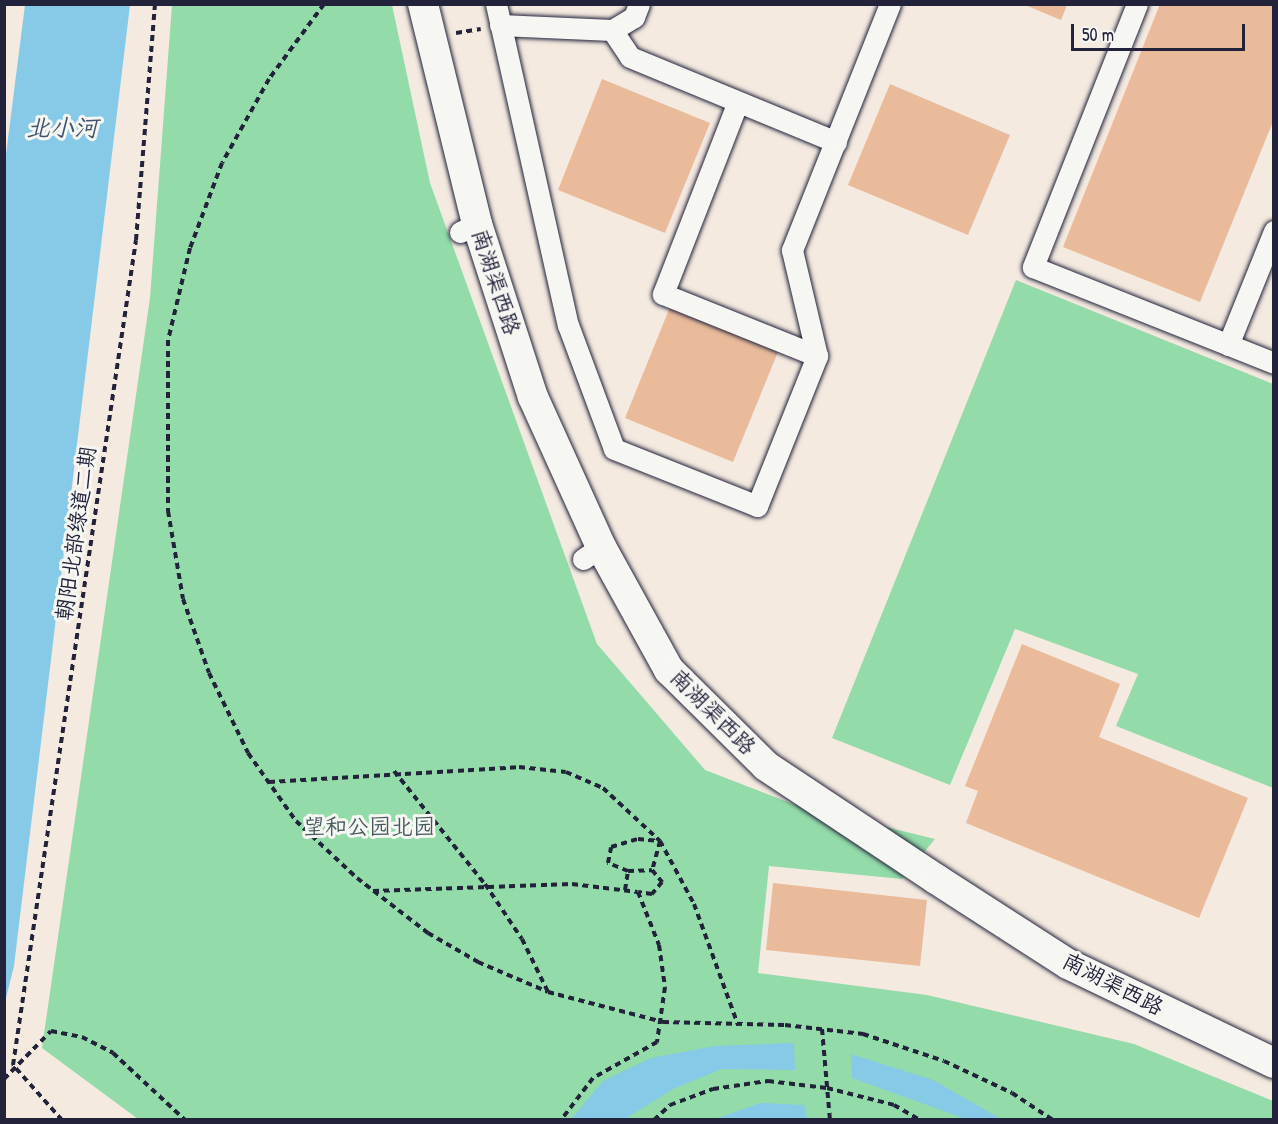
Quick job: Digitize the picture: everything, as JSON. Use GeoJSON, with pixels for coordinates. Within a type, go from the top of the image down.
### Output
{"type":"FeatureCollection","features":[{"type":"Feature","properties":{"kind":"street","name":"南湖渠西路"},"geometry":{"type":"LineString","coordinates":[[423,4],[468,228],[592,553],[669,670],[766,766],[1068,964],[1274,1063]]}},
{"type":"Feature","properties":{"kind":"street"},"geometry":{"type":"LineString","coordinates":[[496,4],[568,325],[614,449],[757,506],[817,356],[792,250],[890,4]]}},
{"type":"Feature","properties":{"kind":"street"},"geometry":{"type":"LineString","coordinates":[[500,26],[612,30],[634,17],[639,4]]}},
{"type":"Feature","properties":{"kind":"street"},"geometry":{"type":"LineString","coordinates":[[1137,4],[1033,267],[1274,363]]}},
{"type":"Feature","properties":{"kind":"street"},"geometry":{"type":"LineString","coordinates":[[612,30],[630,57],[737,104],[836,142]]}},
{"type":"Feature","properties":{"kind":"street"},"geometry":{"type":"LineString","coordinates":[[737,104],[663,294],[817,356]]}},
{"type":"Feature","properties":{"kind":"street"},"geometry":{"type":"LineString","coordinates":[[1228,345],[1274,231]]}},
{"type":"Feature","properties":{"kind":"path","name":"朝阳北部绿道二期"},"geometry":{"type":"LineString","coordinates":[[13,1065],[136,240],[155,4]]}},
{"type":"Feature","properties":{"kind":"path"},"geometry":{"type":"LineString","coordinates":[[324,4],[269,79],[222,163],[189,249],[168,340],[168,511],[183,599],[209,673],[248,753],[296,821],[373,891],[428,933],[548,992],[663,1022],[822,1029],[863,1034],[944,1061],[1012,1093],[1053,1119]]}},
{"type":"Feature","properties":{"kind":"path"},"geometry":{"type":"LineString","coordinates":[[429,37],[500,26]]}},
{"type":"Feature","properties":{"kind":"path"},"geometry":{"type":"LineString","coordinates":[[269,782],[394,771],[519,766],[566,772],[603,788],[660,841],[694,904],[738,1025]]}},
{"type":"Feature","properties":{"kind":"path"},"geometry":{"type":"LineString","coordinates":[[394,771],[484,884],[522,939],[548,992]]}},
{"type":"Feature","properties":{"kind":"path"},"geometry":{"type":"LineString","coordinates":[[652,870],[628,871],[608,863],[611,847],[638,839],[660,841]]}},
{"type":"Feature","properties":{"kind":"path"},"geometry":{"type":"LineString","coordinates":[[652,870],[660,841]]}},
{"type":"Feature","properties":{"kind":"path"},"geometry":{"type":"LineString","coordinates":[[373,891],[484,884],[625,890],[652,894],[662,882],[652,870]]}},
{"type":"Feature","properties":{"kind":"path"},"geometry":{"type":"LineString","coordinates":[[625,890],[628,871]]}},
{"type":"Feature","properties":{"kind":"path"},"geometry":{"type":"LineString","coordinates":[[561,1119],[593,1078],[657,1042],[663,1022],[659,945],[638,891]]}},
{"type":"Feature","properties":{"kind":"path"},"geometry":{"type":"LineString","coordinates":[[822,1029],[830,1119]]}},
{"type":"Feature","properties":{"kind":"path"},"geometry":{"type":"LineString","coordinates":[[4,1079],[13,1065],[51,1031],[82,1037],[113,1053],[185,1119]]}},
{"type":"Feature","properties":{"kind":"path"},"geometry":{"type":"LineString","coordinates":[[13,1065],[62,1119]]}},
{"type":"Feature","properties":{"kind":"path"},"geometry":{"type":"LineString","coordinates":[[654,1119],[670,1105],[713,1089],[768,1081],[827,1088],[894,1106],[920,1119]]}},
{"type":"Feature","properties":{"kind":"green space","name":"望和公园北园"},"geometry":{"type":"Polygon","coordinates":[[[172,5],[392,5],[430,183],[597,644],[705,770],[793,804],[935,839],[902,879],[769,866],[758,973],[927,995],[1134,1044],[1273,1101],[1273,1119],[138,1119],[42,1048],[150,298],[172,5]]]}},
{"type":"Feature","properties":{"kind":"green space"},"geometry":{"type":"Polygon","coordinates":[[[1016,280],[1273,384],[1273,788],[1116,726],[1138,674],[1015,629],[950,785],[832,738],[1016,280]]]}},
{"type":"Feature","properties":{"kind":"water","name":"北小河"},"geometry":{"type":"Polygon","coordinates":[[[25,5],[130,5],[14,966],[5,1002],[4,170],[25,5]]]}},
{"type":"Feature","properties":{"kind":"water"},"geometry":{"type":"Polygon","coordinates":[[[794,1043],[795,1070],[722,1069],[673,1089],[625,1119],[571,1119],[603,1081],[651,1058],[715,1046],[794,1043]]]}},
{"type":"Feature","properties":{"kind":"water"},"geometry":{"type":"Polygon","coordinates":[[[851,1054],[933,1080],[1001,1119],[966,1119],[852,1078],[851,1054]]]}},
{"type":"Feature","properties":{"kind":"water"},"geometry":{"type":"Polygon","coordinates":[[[760,1103],[804,1105],[807,1119],[716,1119],[760,1103]]]}},
{"type":"Feature","properties":{"kind":"building"},"geometry":{"type":"Polygon","coordinates":[[[1160,4],[1274,4],[1274,119],[1200,302],[1063,247],[1160,4]]]}},
{"type":"Feature","properties":{"kind":"building"},"geometry":{"type":"Polygon","coordinates":[[[1025,5],[1067,5],[1061,20],[1025,5]]]}},
{"type":"Feature","properties":{"kind":"building"},"geometry":{"type":"Polygon","coordinates":[[[602,79],[710,123],[665,233],[558,190],[602,79]]]}},
{"type":"Feature","properties":{"kind":"building"},"geometry":{"type":"Polygon","coordinates":[[[890,84],[1010,135],[968,235],[848,185],[890,84]]]}},
{"type":"Feature","properties":{"kind":"building"},"geometry":{"type":"Polygon","coordinates":[[[670,307],[778,352],[733,462],[625,418],[670,307]]]}},
{"type":"Feature","properties":{"kind":"building"},"geometry":{"type":"Polygon","coordinates":[[[1022,644],[1120,684],[1099,737],[1248,798],[1199,918],[966,823],[978,791],[965,786],[1022,644]]]}},
{"type":"Feature","properties":{"kind":"building"},"geometry":{"type":"Polygon","coordinates":[[[773,883],[927,900],[920,966],[766,950],[773,883]]]}}]}
